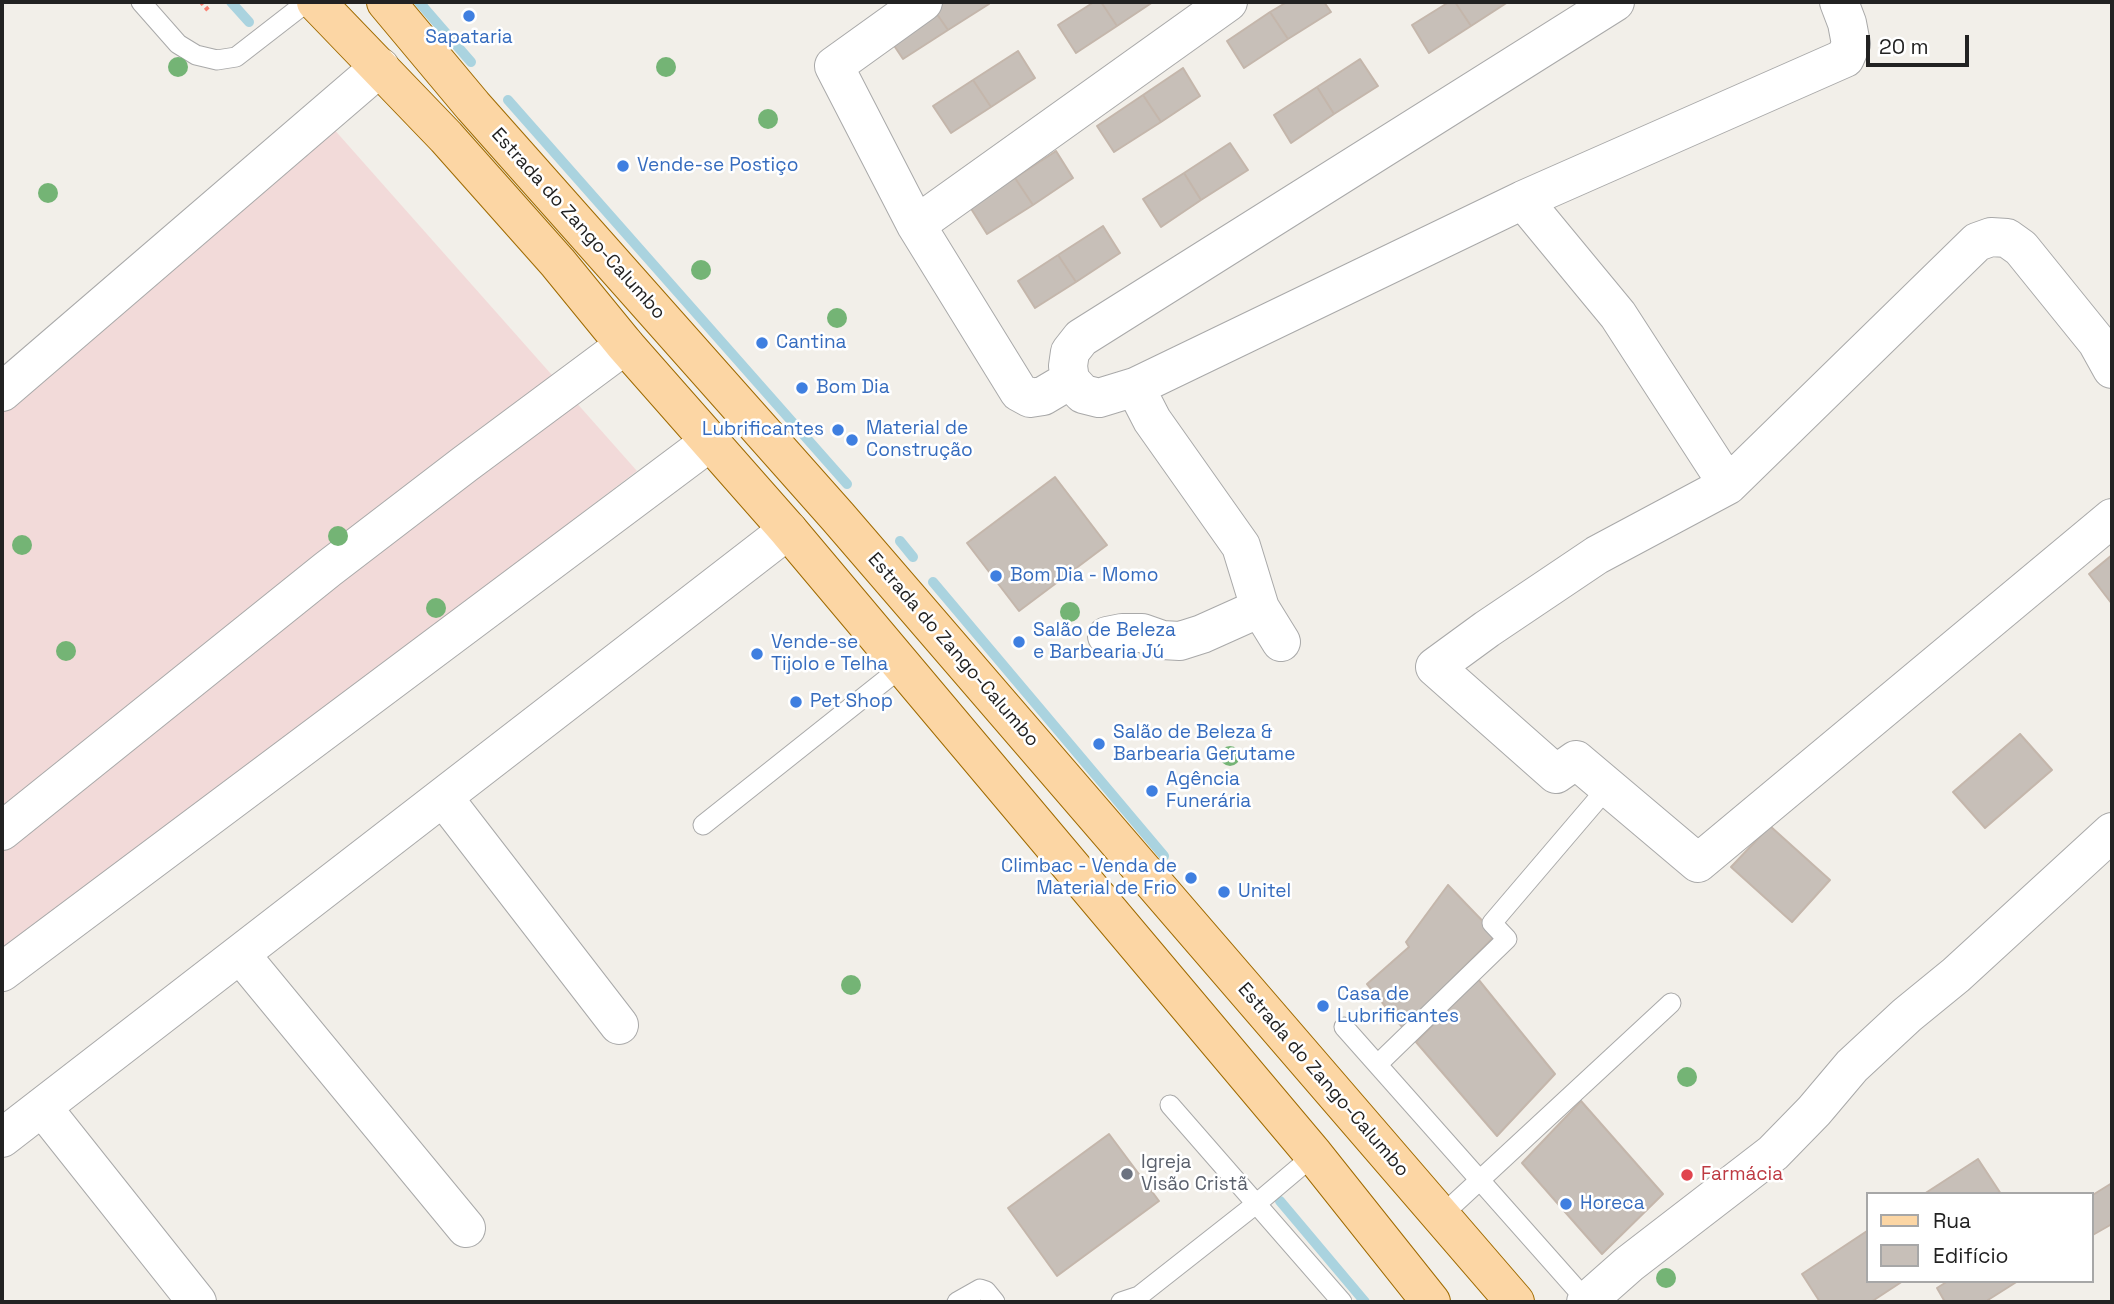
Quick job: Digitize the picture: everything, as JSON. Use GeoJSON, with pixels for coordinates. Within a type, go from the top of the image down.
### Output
{"type":"FeatureCollection","features":[{"type":"Feature","properties":{"kind":"main road","name":"Estrada do Zango-Calumbo"},"geometry":{"type":"LineString","coordinates":[[316,2],[380,67],[550,253],[625,345],[788,530],[1314,1154],[1431,1302]]}},
{"type":"Feature","properties":{"kind":"main road","name":"Estrada do Zango-Calumbo"},"geometry":{"type":"LineString","coordinates":[[386,2],[473,106],[866,549],[1515,1302]]}},
{"type":"Feature","properties":{"kind":"street"},"geometry":{"type":"LineString","coordinates":[[923,2],[834,66],[916,225],[1019,392],[1030,398],[1042,396],[1070,380]]}},
{"type":"Feature","properties":{"kind":"street"},"geometry":{"type":"LineString","coordinates":[[916,225],[1228,2]]}},
{"type":"Feature","properties":{"kind":"street"},"geometry":{"type":"LineString","coordinates":[[1615,2],[1081,338],[1070,352],[1070,380],[1083,394],[1100,398],[1135,387],[1523,200],[1845,58],[1851,44],[1839,2]]}},
{"type":"Feature","properties":{"kind":"street"},"geometry":{"type":"LineString","coordinates":[[2,392],[380,67]]}},
{"type":"Feature","properties":{"kind":"street"},"geometry":{"type":"LineString","coordinates":[[1523,200],[1618,315],[1727,485]]}},
{"type":"Feature","properties":{"kind":"street"},"geometry":{"type":"LineString","coordinates":[[2107,348],[2021,248],[2007,238],[1991,237],[1977,242],[1727,485],[1597,555],[1435,667],[1556,774],[1576,760],[1698,863],[2112,518]]}},
{"type":"Feature","properties":{"kind":"street"},"geometry":{"type":"LineString","coordinates":[[2,831],[339,561],[625,345]]}},
{"type":"Feature","properties":{"kind":"street"},"geometry":{"type":"LineString","coordinates":[[1135,387],[1153,420],[1241,546],[1260,608],[1281,642]]}},
{"type":"Feature","properties":{"kind":"street"},"geometry":{"type":"LineString","coordinates":[[2,972],[711,441]]}},
{"type":"Feature","properties":{"kind":"street"},"geometry":{"type":"LineString","coordinates":[[2,1138],[788,530]]}},
{"type":"Feature","properties":{"kind":"street"},"geometry":{"type":"LineString","coordinates":[[1107,636],[1142,633],[1162,640],[1180,641],[1260,608]]}},
{"type":"Feature","properties":{"kind":"street"},"geometry":{"type":"LineString","coordinates":[[443,797],[619,1025]]}},
{"type":"Feature","properties":{"kind":"street"},"geometry":{"type":"LineString","coordinates":[[1587,1302],[1629,1264],[1773,1153],[1814,1111],[1852,1066],[2112,832]]}},
{"type":"Feature","properties":{"kind":"street"},"geometry":{"type":"LineString","coordinates":[[240,954],[466,1228]]}},
{"type":"Feature","properties":{"kind":"street"},"geometry":{"type":"LineString","coordinates":[[41,1107],[197,1302]]}},
{"type":"Feature","properties":{"kind":"lane"},"geometry":{"type":"LineString","coordinates":[[141,2],[178,44],[197,55],[216,60],[236,57],[307,2]]}},
{"type":"Feature","properties":{"kind":"lane"},"geometry":{"type":"LineString","coordinates":[[703,825],[903,666]]}},
{"type":"Feature","properties":{"kind":"lane"},"geometry":{"type":"LineString","coordinates":[[1378,1064],[1507,939],[1492,923],[1608,786]]}},
{"type":"Feature","properties":{"kind":"lane"},"geometry":{"type":"LineString","coordinates":[[1441,1216],[1671,1003]]}},
{"type":"Feature","properties":{"kind":"lane"},"geometry":{"type":"LineString","coordinates":[[1344,1027],[1587,1302]]}},
{"type":"Feature","properties":{"kind":"lane"},"geometry":{"type":"LineString","coordinates":[[1170,1105],[1342,1302]]}},
{"type":"Feature","properties":{"kind":"lane"},"geometry":{"type":"LineString","coordinates":[[1121,1302],[1139,1296],[1256,1204],[1314,1154]]}},
{"type":"Feature","properties":{"kind":"lane"},"geometry":{"type":"LineString","coordinates":[[957,1302],[980,1289],[986,1291],[995,1302]]}},
{"type":"Feature","properties":{"kind":"path"},"geometry":{"type":"LineString","coordinates":[[201,2],[208,10]]}},
{"type":"Feature","properties":{"kind":"shaded area"},"geometry":{"type":"Polygon","coordinates":[[[332,127],[637,471],[2,956],[2,411],[332,127]]]}},
{"type":"Feature","properties":{"kind":"building"},"geometry":{"type":"Polygon","coordinates":[[[1094,2],[1101,2],[1117,26],[1076,53],[1058,25],[1094,2]]]}},
{"type":"Feature","properties":{"kind":"building"},"geometry":{"type":"Polygon","coordinates":[[[1101,2],[1153,2],[1117,26],[1101,2]]]}},
{"type":"Feature","properties":{"kind":"building"},"geometry":{"type":"Polygon","coordinates":[[[1287,2],[1324,2],[1331,12],[1288,39],[1270,12],[1287,2]]]}},
{"type":"Feature","properties":{"kind":"building"},"geometry":{"type":"Polygon","coordinates":[[[1449,2],[1455,2],[1471,26],[1429,53],[1412,25],[1449,2]]]}},
{"type":"Feature","properties":{"kind":"building"},"geometry":{"type":"Polygon","coordinates":[[[1455,2],[1508,2],[1471,26],[1455,2]]]}},
{"type":"Feature","properties":{"kind":"building"},"geometry":{"type":"Polygon","coordinates":[[[930,4],[989,4],[948,30],[930,4]]]}},
{"type":"Feature","properties":{"kind":"building"},"geometry":{"type":"Polygon","coordinates":[[[930,4],[948,30],[903,59],[885,32],[930,4]]]}},
{"type":"Feature","properties":{"kind":"building"},"geometry":{"type":"Polygon","coordinates":[[[1270,12],[1288,39],[1244,68],[1227,41],[1270,12]]]}},
{"type":"Feature","properties":{"kind":"building"},"geometry":{"type":"Polygon","coordinates":[[[1018,51],[1035,78],[991,107],[973,80],[1018,51]]]}},
{"type":"Feature","properties":{"kind":"building"},"geometry":{"type":"Polygon","coordinates":[[[1360,59],[1378,86],[1334,114],[1317,87],[1360,59]]]}},
{"type":"Feature","properties":{"kind":"building"},"geometry":{"type":"Polygon","coordinates":[[[1183,68],[1200,96],[1161,122],[1143,95],[1183,68]]]}},
{"type":"Feature","properties":{"kind":"building"},"geometry":{"type":"Polygon","coordinates":[[[973,80],[991,107],[951,133],[933,106],[973,80]]]}},
{"type":"Feature","properties":{"kind":"building"},"geometry":{"type":"Polygon","coordinates":[[[1317,87],[1334,114],[1291,143],[1274,115],[1317,87]]]}},
{"type":"Feature","properties":{"kind":"building"},"geometry":{"type":"Polygon","coordinates":[[[1143,95],[1161,122],[1114,152],[1097,126],[1143,95]]]}},
{"type":"Feature","properties":{"kind":"building"},"geometry":{"type":"Polygon","coordinates":[[[1230,143],[1248,170],[1201,200],[1184,173],[1230,143]]]}},
{"type":"Feature","properties":{"kind":"building"},"geometry":{"type":"Polygon","coordinates":[[[1056,151],[1073,178],[1033,205],[1015,178],[1056,151]]]}},
{"type":"Feature","properties":{"kind":"building"},"geometry":{"type":"Polygon","coordinates":[[[1184,173],[1201,200],[1161,227],[1143,199],[1184,173]]]}},
{"type":"Feature","properties":{"kind":"building"},"geometry":{"type":"Polygon","coordinates":[[[1015,178],[1033,205],[987,234],[970,207],[1015,178]]]}},
{"type":"Feature","properties":{"kind":"building"},"geometry":{"type":"Polygon","coordinates":[[[1103,226],[1120,253],[1076,282],[1058,255],[1103,226]]]}},
{"type":"Feature","properties":{"kind":"building"},"geometry":{"type":"Polygon","coordinates":[[[1058,255],[1076,282],[1035,308],[1018,281],[1058,255]]]}},
{"type":"Feature","properties":{"kind":"building"},"geometry":{"type":"Polygon","coordinates":[[[1055,477],[1107,545],[1019,611],[967,543],[1055,477]]]}},
{"type":"Feature","properties":{"kind":"building"},"geometry":{"type":"Polygon","coordinates":[[[2112,555],[2112,604],[2089,574],[2112,555]]]}},
{"type":"Feature","properties":{"kind":"building"},"geometry":{"type":"Polygon","coordinates":[[[2020,734],[2052,770],[1985,828],[1953,792],[2020,734]]]}},
{"type":"Feature","properties":{"kind":"building"},"geometry":{"type":"Polygon","coordinates":[[[1770,826],[1830,880],[1792,922],[1731,867],[1770,826]]]}},
{"type":"Feature","properties":{"kind":"building"},"geometry":{"type":"Polygon","coordinates":[[[1448,885],[1496,935],[1403,1028],[1367,984],[1409,947],[1406,942],[1448,885]]]}},
{"type":"Feature","properties":{"kind":"building"},"geometry":{"type":"Polygon","coordinates":[[[1478,979],[1555,1074],[1497,1136],[1416,1042],[1478,979]]]}},
{"type":"Feature","properties":{"kind":"building"},"geometry":{"type":"Polygon","coordinates":[[[1581,1101],[1663,1194],[1602,1254],[1522,1163],[1581,1101]]]}},
{"type":"Feature","properties":{"kind":"building"},"geometry":{"type":"Polygon","coordinates":[[[1109,1134],[1159,1201],[1057,1276],[1008,1208],[1109,1134]]]}},
{"type":"Feature","properties":{"kind":"building"},"geometry":{"type":"Polygon","coordinates":[[[1978,1159],[2000,1192],[1927,1192],[1978,1159]]]}},
{"type":"Feature","properties":{"kind":"building"},"geometry":{"type":"Polygon","coordinates":[[[2112,1183],[2112,1224],[2093,1235],[2093,1195],[2112,1183]]]}},
{"type":"Feature","properties":{"kind":"building"},"geometry":{"type":"Polygon","coordinates":[[[1866,1232],[1866,1283],[1900,1283],[1871,1302],[1820,1302],[1802,1274],[1866,1232]]]}},
{"type":"Feature","properties":{"kind":"building"},"geometry":{"type":"Polygon","coordinates":[[[1945,1283],[2015,1283],[1988,1300],[1990,1302],[1945,1302],[1937,1288],[1945,1283]]]}},
{"type":"Feature","properties":{"kind":"waterway"},"geometry":{"type":"LineString","coordinates":[[231,2],[249,22]]}},
{"type":"Feature","properties":{"kind":"waterway"},"geometry":{"type":"LineString","coordinates":[[419,2],[471,62]]}},
{"type":"Feature","properties":{"kind":"waterway"},"geometry":{"type":"LineString","coordinates":[[508,100],[847,484]]}},
{"type":"Feature","properties":{"kind":"waterway"},"geometry":{"type":"LineString","coordinates":[[900,541],[913,557]]}},
{"type":"Feature","properties":{"kind":"waterway"},"geometry":{"type":"LineString","coordinates":[[933,582],[1164,856]]}},
{"type":"Feature","properties":{"kind":"waterway"},"geometry":{"type":"LineString","coordinates":[[1280,1201],[1365,1302]]}},
{"type":"Feature","properties":{"kind":"place","name":"Sapataria"},"geometry":{"type":"Point","coordinates":[469,16]}},
{"type":"Feature","properties":{"kind":"place","name":"Vende-se Postiço"},"geometry":{"type":"Point","coordinates":[623,166]}},
{"type":"Feature","properties":{"kind":"place","name":"Cantina"},"geometry":{"type":"Point","coordinates":[762,343]}},
{"type":"Feature","properties":{"kind":"place","name":"Bom Dia"},"geometry":{"type":"Point","coordinates":[802,388]}},
{"type":"Feature","properties":{"kind":"place","name":"Lubrificantes"},"geometry":{"type":"Point","coordinates":[838,430]}},
{"type":"Feature","properties":{"kind":"place","name":"Material de Construção"},"geometry":{"type":"Point","coordinates":[852,440]}},
{"type":"Feature","properties":{"kind":"place","name":"Bom Dia - Momo"},"geometry":{"type":"Point","coordinates":[996,576]}},
{"type":"Feature","properties":{"kind":"place","name":"Salão de Beleza e Barbearia Jú"},"geometry":{"type":"Point","coordinates":[1019,642]}},
{"type":"Feature","properties":{"kind":"place","name":"Vende-se Tijolo e Telha"},"geometry":{"type":"Point","coordinates":[757,654]}},
{"type":"Feature","properties":{"kind":"place","name":"Pet Shop"},"geometry":{"type":"Point","coordinates":[796,702]}},
{"type":"Feature","properties":{"kind":"place","name":"Salão de Beleza & Barbearia Gerutame"},"geometry":{"type":"Point","coordinates":[1099,744]}},
{"type":"Feature","properties":{"kind":"place","name":"Agência Funerária"},"geometry":{"type":"Point","coordinates":[1152,791]}},
{"type":"Feature","properties":{"kind":"place","name":"Climbac - Venda de Material de Frio"},"geometry":{"type":"Point","coordinates":[1191,878]}},
{"type":"Feature","properties":{"kind":"place","name":"Unitel"},"geometry":{"type":"Point","coordinates":[1224,892]}},
{"type":"Feature","properties":{"kind":"place","name":"Casa de Lubrificantes"},"geometry":{"type":"Point","coordinates":[1323,1006]}},
{"type":"Feature","properties":{"kind":"place","name":"Igreja Visão Cristã"},"geometry":{"type":"Point","coordinates":[1127,1174]}},
{"type":"Feature","properties":{"kind":"place","name":"Farmácia"},"geometry":{"type":"Point","coordinates":[1687,1175]}},
{"type":"Feature","properties":{"kind":"place","name":"Horeca"},"geometry":{"type":"Point","coordinates":[1566,1204]}}]}
